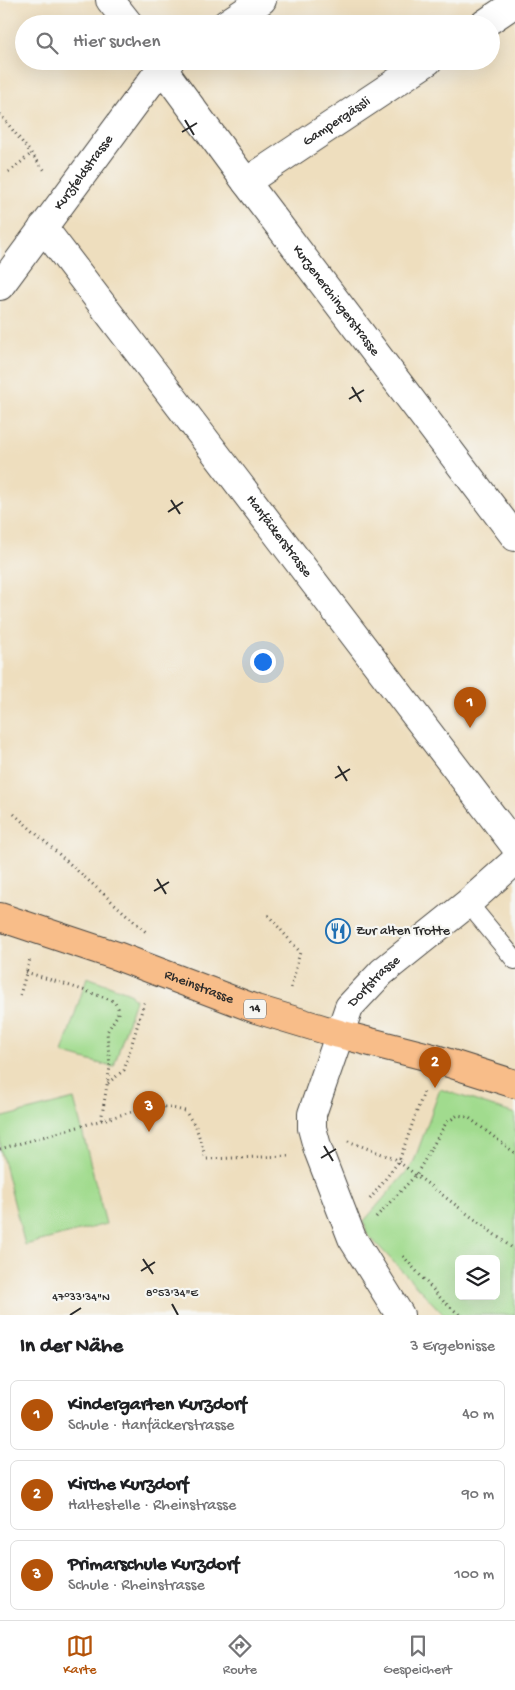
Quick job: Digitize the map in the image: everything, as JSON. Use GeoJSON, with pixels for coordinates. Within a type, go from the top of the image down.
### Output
{"type":"FeatureCollection","features":[{"type":"Feature","properties":{"kind":"main road","name":"Rheinstrasse"},"geometry":{"type":"LineString","coordinates":[[0,917],[117,956],[256,1009],[339,1034],[433,1058],[515,1084]]}},
{"type":"Feature","properties":{"kind":"street"},"geometry":{"type":"LineString","coordinates":[[110,0],[122,15]]}},
{"type":"Feature","properties":{"kind":"street"},"geometry":{"type":"LineString","coordinates":[[240,15],[262,0]]}},
{"type":"Feature","properties":{"kind":"street"},"geometry":{"type":"LineString","coordinates":[[497,15],[515,3]]}},
{"type":"Feature","properties":{"kind":"street","name":"Kurzfeldstrasse"},"geometry":{"type":"LineString","coordinates":[[0,286],[158,70]]}},
{"type":"Feature","properties":{"kind":"street","name":"Kurzenerchingerstrasse"},"geometry":{"type":"LineString","coordinates":[[168,70],[246,182],[515,537]]}},
{"type":"Feature","properties":{"kind":"street","name":"Gampergässli"},"geometry":{"type":"LineString","coordinates":[[246,182],[414,70]]}},
{"type":"Feature","properties":{"kind":"street","name":"Hanfäckerstrasse"},"geometry":{"type":"LineString","coordinates":[[44,227],[515,846]]}},
{"type":"Feature","properties":{"kind":"street","name":"Dorfstrasse"},"geometry":{"type":"LineString","coordinates":[[315,1139],[312,1114],[349,1007],[382,972],[515,861]]}},
{"type":"Feature","properties":{"kind":"street"},"geometry":{"type":"LineString","coordinates":[[315,1139],[352,1238],[400,1315]]}},
{"type":"Feature","properties":{"kind":"lane"},"geometry":{"type":"LineString","coordinates":[[468,902],[515,960]]}},
{"type":"Feature","properties":{"kind":"path"},"geometry":{"type":"LineString","coordinates":[[0,114],[67,196]]}},
{"type":"Feature","properties":{"kind":"path"},"geometry":{"type":"LineString","coordinates":[[9,172],[31,154]]}},
{"type":"Feature","properties":{"kind":"path"},"geometry":{"type":"LineString","coordinates":[[14,814],[153,938]]}},
{"type":"Feature","properties":{"kind":"path"},"geometry":{"type":"LineString","coordinates":[[268,915],[300,952],[291,988]]}},
{"type":"Feature","properties":{"kind":"path"},"geometry":{"type":"LineString","coordinates":[[20,995],[30,958]]}},
{"type":"Feature","properties":{"kind":"path"},"geometry":{"type":"LineString","coordinates":[[26,972],[83,990],[116,1003],[118,1014],[107,1032],[110,1067],[101,1121]]}},
{"type":"Feature","properties":{"kind":"path"},"geometry":{"type":"LineString","coordinates":[[107,1084],[124,1070],[147,993]]}},
{"type":"Feature","properties":{"kind":"path"},"geometry":{"type":"LineString","coordinates":[[367,1203],[399,1161],[425,1087]]}},
{"type":"Feature","properties":{"kind":"path"},"geometry":{"type":"LineString","coordinates":[[0,1149],[145,1108],[167,1107],[185,1111],[196,1127],[206,1159],[283,1158],[315,1139],[399,1161],[515,1250]]}},
{"type":"Feature","properties":{"kind":"path"},"geometry":{"type":"LineString","coordinates":[[371,1222],[416,1175],[446,1123],[458,1115],[468,1117],[515,1153]]}},
{"type":"Feature","properties":{"kind":"path"},"geometry":{"type":"LineString","coordinates":[[398,1251],[444,1302],[460,1315]]}},
{"type":"Feature","properties":{"kind":"green space"},"geometry":{"type":"Polygon","coordinates":[[[87,977],[130,993],[135,1000],[114,1066],[112,1067],[62,1053],[87,977]]]}},
{"type":"Feature","properties":{"kind":"green space"},"geometry":{"type":"Polygon","coordinates":[[[440,1089],[515,1114],[515,1315],[444,1315],[367,1234],[364,1221],[413,1164],[440,1089]]]}},
{"type":"Feature","properties":{"kind":"green space"},"geometry":{"type":"Polygon","coordinates":[[[74,1099],[106,1224],[25,1245],[0,1148],[0,1118],[74,1099]]]}},
{"type":"Feature","properties":{"kind":"place","name":"Kindergarten Kurzdorf"},"geometry":{"type":"Point","coordinates":[470,728]}},
{"type":"Feature","properties":{"kind":"place","name":"Zur alten Trotte"},"geometry":{"type":"Point","coordinates":[338,931]}},
{"type":"Feature","properties":{"kind":"place","name":"Kirche Kurzdorf"},"geometry":{"type":"Point","coordinates":[435,1088]}},
{"type":"Feature","properties":{"kind":"place","name":"Primarschule Kurzdorf"},"geometry":{"type":"Point","coordinates":[149,1132]}}]}
